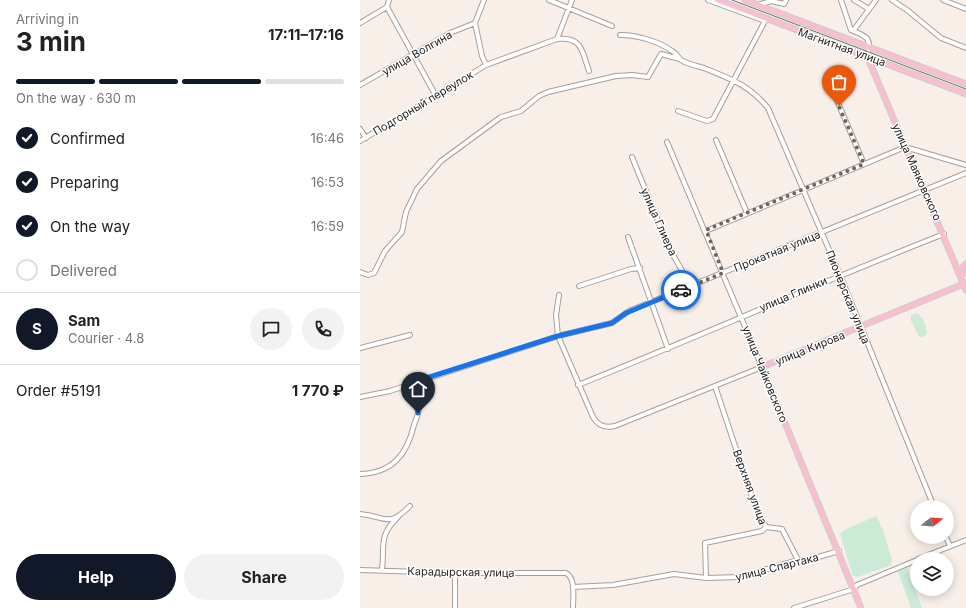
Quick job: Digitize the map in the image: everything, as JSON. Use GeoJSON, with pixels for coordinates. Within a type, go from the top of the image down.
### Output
{"type":"FeatureCollection","features":[{"type":"Feature","properties":{"kind":"main road","name":"Магнитная улица"},"geometry":{"type":"LineString","coordinates":[[718,0],[765,20],[966,94]]}},
{"type":"Feature","properties":{"kind":"main road","name":"Магнитная улица"},"geometry":{"type":"LineString","coordinates":[[745,0],[966,84]]}},
{"type":"Feature","properties":{"kind":"main road","name":"улица Маяковского"},"geometry":{"type":"LineString","coordinates":[[866,56],[905,148],[944,234],[964,284]]}},
{"type":"Feature","properties":{"kind":"main road"},"geometry":{"type":"LineString","coordinates":[[964,284],[962,271],[966,264]]}},
{"type":"Feature","properties":{"kind":"main road","name":"улица Кирова"},"geometry":{"type":"LineString","coordinates":[[762,367],[964,284]]}},
{"type":"Feature","properties":{"kind":"main road","name":"улица Чайковского"},"geometry":{"type":"LineString","coordinates":[[762,367],[839,551],[861,608]]}},
{"type":"Feature","properties":{"kind":"street"},"geometry":{"type":"LineString","coordinates":[[360,23],[387,7],[389,0]]}},
{"type":"Feature","properties":{"kind":"street"},"geometry":{"type":"LineString","coordinates":[[484,0],[475,23],[482,56],[486,65]]}},
{"type":"Feature","properties":{"kind":"street"},"geometry":{"type":"LineString","coordinates":[[549,0],[612,26]]}},
{"type":"Feature","properties":{"kind":"street"},"geometry":{"type":"LineString","coordinates":[[572,0],[557,39],[565,38],[576,41],[580,46],[589,71]]}},
{"type":"Feature","properties":{"kind":"street"},"geometry":{"type":"LineString","coordinates":[[678,111],[707,121],[711,120],[765,20],[708,0]]}},
{"type":"Feature","properties":{"kind":"street"},"geometry":{"type":"LineString","coordinates":[[757,5],[772,1],[784,4],[786,0]]}},
{"type":"Feature","properties":{"kind":"street"},"geometry":{"type":"LineString","coordinates":[[841,0],[851,30],[866,37],[869,42],[870,47],[866,56]]}},
{"type":"Feature","properties":{"kind":"street"},"geometry":{"type":"LineString","coordinates":[[854,0],[869,9]]}},
{"type":"Feature","properties":{"kind":"street"},"geometry":{"type":"LineString","coordinates":[[853,31],[876,0]]}},
{"type":"Feature","properties":{"kind":"street"},"geometry":{"type":"LineString","coordinates":[[892,0],[907,10],[941,38],[966,48]]}},
{"type":"Feature","properties":{"kind":"street"},"geometry":{"type":"LineString","coordinates":[[943,0],[966,9]]}},
{"type":"Feature","properties":{"kind":"street"},"geometry":{"type":"LineString","coordinates":[[387,7],[436,96]]}},
{"type":"Feature","properties":{"kind":"street","name":"улица Волгина"},"geometry":{"type":"LineString","coordinates":[[360,86],[460,28],[475,23]]}},
{"type":"Feature","properties":{"kind":"street"},"geometry":{"type":"LineString","coordinates":[[620,35],[634,35],[659,44],[671,50],[680,59]]}},
{"type":"Feature","properties":{"kind":"street","name":"Подгорный переулок"},"geometry":{"type":"LineString","coordinates":[[360,141],[486,65],[557,39]]}},
{"type":"Feature","properties":{"kind":"street"},"geometry":{"type":"LineString","coordinates":[[360,272],[368,275],[374,272],[385,251],[401,234],[406,212],[422,181],[441,161],[501,118],[521,112],[539,96],[548,92],[616,76],[648,76],[661,54],[680,59]]}},
{"type":"Feature","properties":{"kind":"street","name":"Пионерская улица"},"geometry":{"type":"LineString","coordinates":[[680,59],[733,80],[752,91],[768,108],[840,274],[931,500]]}},
{"type":"Feature","properties":{"kind":"street"},"geometry":{"type":"LineString","coordinates":[[833,91],[864,164]]}},
{"type":"Feature","properties":{"kind":"street"},"geometry":{"type":"LineString","coordinates":[[360,129],[366,138]]}},
{"type":"Feature","properties":{"kind":"street"},"geometry":{"type":"LineString","coordinates":[[716,140],[747,213]]}},
{"type":"Feature","properties":{"kind":"street","name":"улица Чайковского"},"geometry":{"type":"LineString","coordinates":[[667,142],[706,230],[762,367]]}},
{"type":"Feature","properties":{"kind":"street"},"geometry":{"type":"LineString","coordinates":[[706,230],[804,188],[905,148],[966,165]]}},
{"type":"Feature","properties":{"kind":"street","name":"улица Глиера"},"geometry":{"type":"LineString","coordinates":[[632,156],[669,248],[691,286]]}},
{"type":"Feature","properties":{"kind":"street","name":"Прокатная улица"},"geometry":{"type":"LineString","coordinates":[[360,397],[390,391],[558,336],[612,323],[626,313],[651,302],[966,174]]}},
{"type":"Feature","properties":{"kind":"street","name":"улица Глинки"},"geometry":{"type":"LineString","coordinates":[[578,385],[668,349],[840,274],[944,234]]}},
{"type":"Feature","properties":{"kind":"street"},"geometry":{"type":"LineString","coordinates":[[628,237],[668,349]]}},
{"type":"Feature","properties":{"kind":"street"},"geometry":{"type":"LineString","coordinates":[[579,286],[631,269],[640,268]]}},
{"type":"Feature","properties":{"kind":"street"},"geometry":{"type":"LineString","coordinates":[[559,294],[556,315],[558,336],[578,385]]}},
{"type":"Feature","properties":{"kind":"street"},"geometry":{"type":"LineString","coordinates":[[360,348],[410,335]]}},
{"type":"Feature","properties":{"kind":"street","name":"улица Кирова"},"geometry":{"type":"LineString","coordinates":[[578,385],[594,419],[600,425],[610,427],[762,367]]}},
{"type":"Feature","properties":{"kind":"street"},"geometry":{"type":"LineString","coordinates":[[360,474],[382,471],[393,463],[408,446],[412,437],[419,407],[414,382]]}},
{"type":"Feature","properties":{"kind":"street","name":"Верхняя улица"},"geometry":{"type":"LineString","coordinates":[[706,578],[705,543],[762,531],[766,527],[756,509],[715,386]]}},
{"type":"Feature","properties":{"kind":"street"},"geometry":{"type":"LineString","coordinates":[[382,570],[384,536],[389,527],[410,506]]}},
{"type":"Feature","properties":{"kind":"street"},"geometry":{"type":"LineString","coordinates":[[360,514],[381,520],[392,520],[398,517]]}},
{"type":"Feature","properties":{"kind":"street"},"geometry":{"type":"LineString","coordinates":[[766,527],[782,529],[798,560]]}},
{"type":"Feature","properties":{"kind":"street"},"geometry":{"type":"LineString","coordinates":[[935,552],[966,540]]}},
{"type":"Feature","properties":{"kind":"street","name":"улица Спартака"},"geometry":{"type":"LineString","coordinates":[[573,587],[613,585],[674,574],[727,579],[751,575],[798,560],[804,561],[839,551]]}},
{"type":"Feature","properties":{"kind":"street"},"geometry":{"type":"LineString","coordinates":[[794,608],[854,589],[857,585],[910,562]]}},
{"type":"Feature","properties":{"kind":"street","name":"Карадырская улица"},"geometry":{"type":"LineString","coordinates":[[360,570],[455,573],[561,573],[570,576],[573,587]]}},
{"type":"Feature","properties":{"kind":"street"},"geometry":{"type":"LineString","coordinates":[[455,573],[455,608]]}},
{"type":"Feature","properties":{"kind":"street"},"geometry":{"type":"LineString","coordinates":[[573,587],[573,608]]}},
{"type":"Feature","properties":{"kind":"green space"},"geometry":{"type":"Polygon","coordinates":[[[917,313],[923,320],[926,328],[927,334],[923,337],[919,337],[911,321],[911,315],[917,313]]]}},
{"type":"Feature","properties":{"kind":"green space"},"geometry":{"type":"Polygon","coordinates":[[[876,516],[883,530],[892,560],[891,565],[858,577],[853,576],[840,534],[844,530],[876,516]]]}},
{"type":"Feature","properties":{"kind":"green space"},"geometry":{"type":"Polygon","coordinates":[[[907,567],[910,575],[910,596],[918,596],[922,608],[911,608],[897,570],[907,567]]]}},
{"type":"Feature","properties":{"kind":"tram line"},"geometry":{"type":"LineString","coordinates":[[732,0],[966,89]]}},
{"type":"Feature","properties":{"kind":"way so far"},"geometry":{"type":"LineString","coordinates":[[681,290],[723,273],[706,230],[864,164],[839,106]]}},
{"type":"Feature","properties":{"kind":"route"},"geometry":{"type":"LineString","coordinates":[[418,413],[419,407],[414,382],[558,336],[612,323],[619,320],[626,313],[681,290]]}}]}
